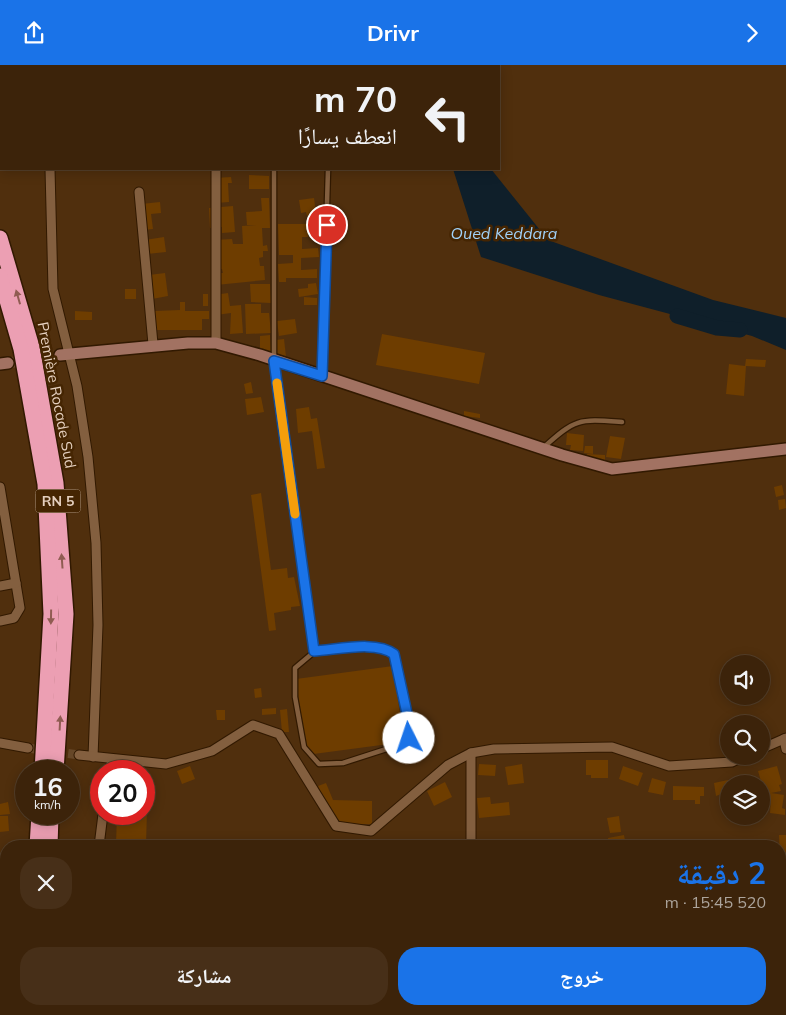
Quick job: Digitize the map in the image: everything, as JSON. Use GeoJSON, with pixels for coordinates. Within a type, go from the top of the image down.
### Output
{"type":"FeatureCollection","features":[{"type":"Feature","properties":{"kind":"highway","name":"Première Rocade Sud"},"geometry":{"type":"LineString","coordinates":[[0,238],[32,347],[56,483],[66,614],[57,760]]}},
{"type":"Feature","properties":{"kind":"highway","name":"Première Rocade Sud"},"geometry":{"type":"LineString","coordinates":[[0,276],[22,349],[45,484],[51,614],[43,760]]}},
{"type":"Feature","properties":{"kind":"highway"},"geometry":{"type":"LineString","coordinates":[[37,840],[38,825]]}},
{"type":"Feature","properties":{"kind":"highway"},"geometry":{"type":"LineString","coordinates":[[50,840],[51,825]]}},
{"type":"Feature","properties":{"kind":"main road"},"geometry":{"type":"LineString","coordinates":[[65,354],[153,344],[216,343],[612,469],[786,449]]}},
{"type":"Feature","properties":{"kind":"street"},"geometry":{"type":"LineString","coordinates":[[50,170],[52,289],[88,457],[96,543],[98,625],[93,757]]}},
{"type":"Feature","properties":{"kind":"street"},"geometry":{"type":"LineString","coordinates":[[216,170],[216,343]]}},
{"type":"Feature","properties":{"kind":"street"},"geometry":{"type":"LineString","coordinates":[[139,192],[153,344]]}},
{"type":"Feature","properties":{"kind":"street"},"geometry":{"type":"LineString","coordinates":[[0,487],[2,511],[10,546],[19,611],[14,618],[0,621]]}},
{"type":"Feature","properties":{"kind":"street"},"geometry":{"type":"LineString","coordinates":[[0,548],[10,546]]}},
{"type":"Feature","properties":{"kind":"street"},"geometry":{"type":"LineString","coordinates":[[0,586],[16,583]]}},
{"type":"Feature","properties":{"kind":"street"},"geometry":{"type":"LineString","coordinates":[[79,755],[166,764],[212,751],[253,725],[279,734],[336,826],[372,831],[448,765],[471,753],[494,749],[612,747],[669,766],[720,763]]}},
{"type":"Feature","properties":{"kind":"street"},"geometry":{"type":"LineString","coordinates":[[770,745],[785,738],[786,749]]}},
{"type":"Feature","properties":{"kind":"street"},"geometry":{"type":"LineString","coordinates":[[0,743],[28,748]]}},
{"type":"Feature","properties":{"kind":"street"},"geometry":{"type":"LineString","coordinates":[[471,753],[472,840]]}},
{"type":"Feature","properties":{"kind":"street"},"geometry":{"type":"LineString","coordinates":[[100,840],[102,825]]}},
{"type":"Feature","properties":{"kind":"lane"},"geometry":{"type":"LineString","coordinates":[[274,170],[274,361],[314,651]]}},
{"type":"Feature","properties":{"kind":"lane"},"geometry":{"type":"LineString","coordinates":[[322,376],[328,170]]}},
{"type":"Feature","properties":{"kind":"lane"},"geometry":{"type":"LineString","coordinates":[[542,448],[565,428],[586,420],[622,422]]}},
{"type":"Feature","properties":{"kind":"lane"},"geometry":{"type":"LineString","coordinates":[[375,646],[388,649],[394,654],[408,718],[409,738],[402,743],[343,763],[319,764],[304,747],[295,697],[295,668],[314,651],[375,646]]}},
{"type":"Feature","properties":{"kind":"water","name":"Oued Keddara"},"geometry":{"type":"Polygon","coordinates":[[[453,170],[492,170],[548,240],[713,300],[786,318],[786,350],[752,336],[599,295],[481,257],[453,170]]]}},
{"type":"Feature","properties":{"kind":"building"},"geometry":{"type":"Polygon","coordinates":[[[249,175],[269,176],[269,189],[249,189],[249,175]]]}},
{"type":"Feature","properties":{"kind":"building"},"geometry":{"type":"Polygon","coordinates":[[[231,177],[232,183],[228,183],[229,202],[216,203],[215,178],[231,177]]]}},
{"type":"Feature","properties":{"kind":"building"},"geometry":{"type":"Polygon","coordinates":[[[261,198],[269,198],[270,228],[262,228],[263,246],[267,245],[268,251],[263,251],[263,257],[259,258],[260,266],[264,266],[265,280],[216,285],[215,273],[223,273],[222,269],[216,269],[215,240],[232,239],[233,244],[243,244],[242,226],[256,225],[247,225],[246,212],[262,211],[261,198]]]}},
{"type":"Feature","properties":{"kind":"building"},"geometry":{"type":"Polygon","coordinates":[[[314,198],[316,214],[307,216],[306,212],[301,213],[299,200],[314,198]]]}},
{"type":"Feature","properties":{"kind":"building"},"geometry":{"type":"Polygon","coordinates":[[[160,202],[161,213],[151,214],[153,229],[144,230],[141,204],[160,202]]]}},
{"type":"Feature","properties":{"kind":"building"},"geometry":{"type":"Polygon","coordinates":[[[233,206],[235,232],[222,233],[222,227],[210,228],[209,208],[233,206]]]}},
{"type":"Feature","properties":{"kind":"building"},"geometry":{"type":"Polygon","coordinates":[[[278,224],[308,224],[308,237],[302,237],[302,249],[318,248],[319,257],[301,258],[301,270],[317,269],[317,278],[286,278],[286,282],[279,282],[278,264],[293,263],[293,255],[279,255],[278,224]]]}},
{"type":"Feature","properties":{"kind":"building"},"geometry":{"type":"Polygon","coordinates":[[[164,237],[166,252],[147,254],[145,240],[164,237]]]}},
{"type":"Feature","properties":{"kind":"building"},"geometry":{"type":"Polygon","coordinates":[[[165,273],[168,296],[152,299],[149,275],[165,273]]]}},
{"type":"Feature","properties":{"kind":"building"},"geometry":{"type":"Polygon","coordinates":[[[316,283],[318,294],[299,297],[298,289],[308,288],[308,284],[316,283]]]}},
{"type":"Feature","properties":{"kind":"building"},"geometry":{"type":"Polygon","coordinates":[[[250,284],[270,284],[271,303],[251,302],[250,284]]]}},
{"type":"Feature","properties":{"kind":"building"},"geometry":{"type":"Polygon","coordinates":[[[125,289],[136,289],[136,299],[125,299],[125,289]]]}},
{"type":"Feature","properties":{"kind":"building"},"geometry":{"type":"Polygon","coordinates":[[[228,293],[230,306],[241,305],[243,333],[230,334],[231,313],[216,315],[214,295],[228,293]]]}},
{"type":"Feature","properties":{"kind":"building"},"geometry":{"type":"Polygon","coordinates":[[[203,294],[208,294],[208,306],[203,306],[203,294]]]}},
{"type":"Feature","properties":{"kind":"building"},"geometry":{"type":"Polygon","coordinates":[[[304,297],[317,298],[317,305],[304,305],[304,297]]]}},
{"type":"Feature","properties":{"kind":"building"},"geometry":{"type":"Polygon","coordinates":[[[180,302],[185,302],[185,311],[209,311],[209,319],[202,319],[202,330],[155,330],[155,311],[180,310],[180,302]]]}},
{"type":"Feature","properties":{"kind":"building"},"geometry":{"type":"Polygon","coordinates":[[[245,304],[261,304],[261,313],[269,313],[271,333],[246,334],[245,304]]]}},
{"type":"Feature","properties":{"kind":"building"},"geometry":{"type":"Polygon","coordinates":[[[75,311],[92,312],[92,320],[75,320],[75,311]]]}},
{"type":"Feature","properties":{"kind":"building"},"geometry":{"type":"Polygon","coordinates":[[[295,319],[297,333],[279,336],[277,321],[295,319]]]}},
{"type":"Feature","properties":{"kind":"building"},"geometry":{"type":"Polygon","coordinates":[[[382,334],[485,353],[479,384],[376,365],[382,334]]]}},
{"type":"Feature","properties":{"kind":"building"},"geometry":{"type":"Polygon","coordinates":[[[270,335],[271,353],[260,354],[260,336],[270,335]]]}},
{"type":"Feature","properties":{"kind":"building"},"geometry":{"type":"Polygon","coordinates":[[[284,339],[286,357],[277,358],[276,340],[284,339]]]}},
{"type":"Feature","properties":{"kind":"building"},"geometry":{"type":"Polygon","coordinates":[[[746,359],[766,360],[765,367],[746,366],[744,396],[726,394],[729,364],[745,366],[746,359]]]}},
{"type":"Feature","properties":{"kind":"building"},"geometry":{"type":"Polygon","coordinates":[[[251,382],[253,393],[246,394],[244,384],[251,382]]]}},
{"type":"Feature","properties":{"kind":"building"},"geometry":{"type":"Polygon","coordinates":[[[261,397],[264,412],[247,415],[245,399],[261,397]]]}},
{"type":"Feature","properties":{"kind":"building"},"geometry":{"type":"Polygon","coordinates":[[[309,407],[311,419],[317,418],[325,468],[317,469],[312,431],[298,433],[296,409],[309,407]]]}},
{"type":"Feature","properties":{"kind":"building"},"geometry":{"type":"Polygon","coordinates":[[[464,411],[480,414],[480,418],[464,416],[464,411]]]}},
{"type":"Feature","properties":{"kind":"building"},"geometry":{"type":"Polygon","coordinates":[[[567,433],[584,435],[583,451],[570,450],[571,445],[566,445],[567,433]]]}},
{"type":"Feature","properties":{"kind":"building"},"geometry":{"type":"Polygon","coordinates":[[[610,436],[625,438],[621,459],[606,457],[610,436]]]}},
{"type":"Feature","properties":{"kind":"building"},"geometry":{"type":"Polygon","coordinates":[[[585,446],[593,446],[593,454],[584,453],[585,446]]]}},
{"type":"Feature","properties":{"kind":"building"},"geometry":{"type":"Polygon","coordinates":[[[587,454],[605,455],[605,465],[587,465],[587,454]]]}},
{"type":"Feature","properties":{"kind":"building"},"geometry":{"type":"Polygon","coordinates":[[[782,485],[784,495],[776,497],[774,487],[782,485]]]}},
{"type":"Feature","properties":{"kind":"building"},"geometry":{"type":"Polygon","coordinates":[[[261,493],[271,570],[287,568],[288,578],[294,577],[300,606],[291,607],[291,610],[274,613],[276,630],[269,631],[251,495],[261,493]]]}},
{"type":"Feature","properties":{"kind":"building"},"geometry":{"type":"Polygon","coordinates":[[[785,499],[786,508],[779,510],[778,500],[785,499]]]}},
{"type":"Feature","properties":{"kind":"building"},"geometry":{"type":"Polygon","coordinates":[[[393,666],[404,742],[306,755],[296,679],[393,666]]]}},
{"type":"Feature","properties":{"kind":"building"},"geometry":{"type":"Polygon","coordinates":[[[261,688],[262,697],[255,698],[254,689],[261,688]]]}},
{"type":"Feature","properties":{"kind":"building"},"geometry":{"type":"Polygon","coordinates":[[[276,708],[276,714],[262,715],[262,709],[276,708]]]}},
{"type":"Feature","properties":{"kind":"building"},"geometry":{"type":"Polygon","coordinates":[[[287,709],[289,732],[282,732],[280,710],[287,709]]]}},
{"type":"Feature","properties":{"kind":"building"},"geometry":{"type":"Polygon","coordinates":[[[216,710],[225,710],[225,720],[217,720],[216,710]]]}},
{"type":"Feature","properties":{"kind":"building"},"geometry":{"type":"Polygon","coordinates":[[[586,760],[608,760],[608,778],[591,778],[591,775],[586,775],[586,760]]]}},
{"type":"Feature","properties":{"kind":"building"},"geometry":{"type":"Polygon","coordinates":[[[479,764],[496,765],[495,776],[478,775],[479,764]]]}},
{"type":"Feature","properties":{"kind":"building"},"geometry":{"type":"Polygon","coordinates":[[[522,764],[524,783],[508,785],[505,767],[522,764]]]}},
{"type":"Feature","properties":{"kind":"building"},"geometry":{"type":"Polygon","coordinates":[[[190,766],[195,779],[182,784],[177,771],[190,766]]]}},
{"type":"Feature","properties":{"kind":"building"},"geometry":{"type":"Polygon","coordinates":[[[623,766],[643,773],[638,786],[619,779],[623,766]]]}},
{"type":"Feature","properties":{"kind":"building"},"geometry":{"type":"Polygon","coordinates":[[[777,766],[782,784],[779,785],[781,791],[771,793],[784,795],[782,808],[785,809],[785,815],[770,813],[770,775],[759,775],[758,771],[777,766]]]}},
{"type":"Feature","properties":{"kind":"building"},"geometry":{"type":"Polygon","coordinates":[[[652,778],[666,782],[663,795],[648,792],[652,778]]]}},
{"type":"Feature","properties":{"kind":"building"},"geometry":{"type":"Polygon","coordinates":[[[445,782],[452,797],[434,806],[427,791],[445,782]]]}},
{"type":"Feature","properties":{"kind":"building"},"geometry":{"type":"Polygon","coordinates":[[[720,782],[720,794],[716,796],[714,783],[720,782]]]}},
{"type":"Feature","properties":{"kind":"building"},"geometry":{"type":"Polygon","coordinates":[[[326,783],[333,800],[372,801],[372,824],[336,824],[336,832],[318,786],[326,783]]]}},
{"type":"Feature","properties":{"kind":"building"},"geometry":{"type":"Polygon","coordinates":[[[673,786],[704,787],[704,796],[700,796],[700,804],[695,804],[695,800],[673,800],[673,786]]]}},
{"type":"Feature","properties":{"kind":"building"},"geometry":{"type":"Polygon","coordinates":[[[490,797],[491,804],[509,802],[510,815],[479,818],[477,798],[490,797]]]}},
{"type":"Feature","properties":{"kind":"building"},"geometry":{"type":"Polygon","coordinates":[[[8,802],[10,814],[0,815],[0,804],[8,802]]]}},
{"type":"Feature","properties":{"kind":"building"},"geometry":{"type":"Polygon","coordinates":[[[0,816],[8,816],[9,831],[0,832],[0,816]]]}},
{"type":"Feature","properties":{"kind":"building"},"geometry":{"type":"Polygon","coordinates":[[[619,816],[621,832],[610,833],[607,818],[619,816]]]}},
{"type":"Feature","properties":{"kind":"building"},"geometry":{"type":"Polygon","coordinates":[[[117,825],[147,825],[146,840],[116,840],[117,825]]]}},
{"type":"Feature","properties":{"kind":"building"},"geometry":{"type":"Polygon","coordinates":[[[624,835],[625,840],[608,840],[608,838],[624,835]]]}},
{"type":"Feature","properties":{"kind":"building"},"geometry":{"type":"Polygon","coordinates":[[[779,835],[786,835],[786,840],[779,840],[779,835]]]}},
{"type":"Feature","properties":{"kind":"waterway","name":"Oued Keddara"},"geometry":{"type":"LineString","coordinates":[[677,316],[717,328],[740,330]]}},
{"type":"Feature","properties":{"kind":"tunnel"},"geometry":{"type":"LineString","coordinates":[[8,363],[60,355]]}},
{"type":"Feature","properties":{"kind":"tunnel"},"geometry":{"type":"LineString","coordinates":[[28,748],[79,755]]}},
{"type":"Feature","properties":{"kind":"slow traffic"},"geometry":{"type":"LineString","coordinates":[[277,383],[295,514]]}},
{"type":"Feature","properties":{"kind":"route"},"geometry":{"type":"LineString","coordinates":[[327,225],[322,376],[274,361],[314,651],[375,646],[388,649],[394,654],[408,718],[409,738]]}}]}
